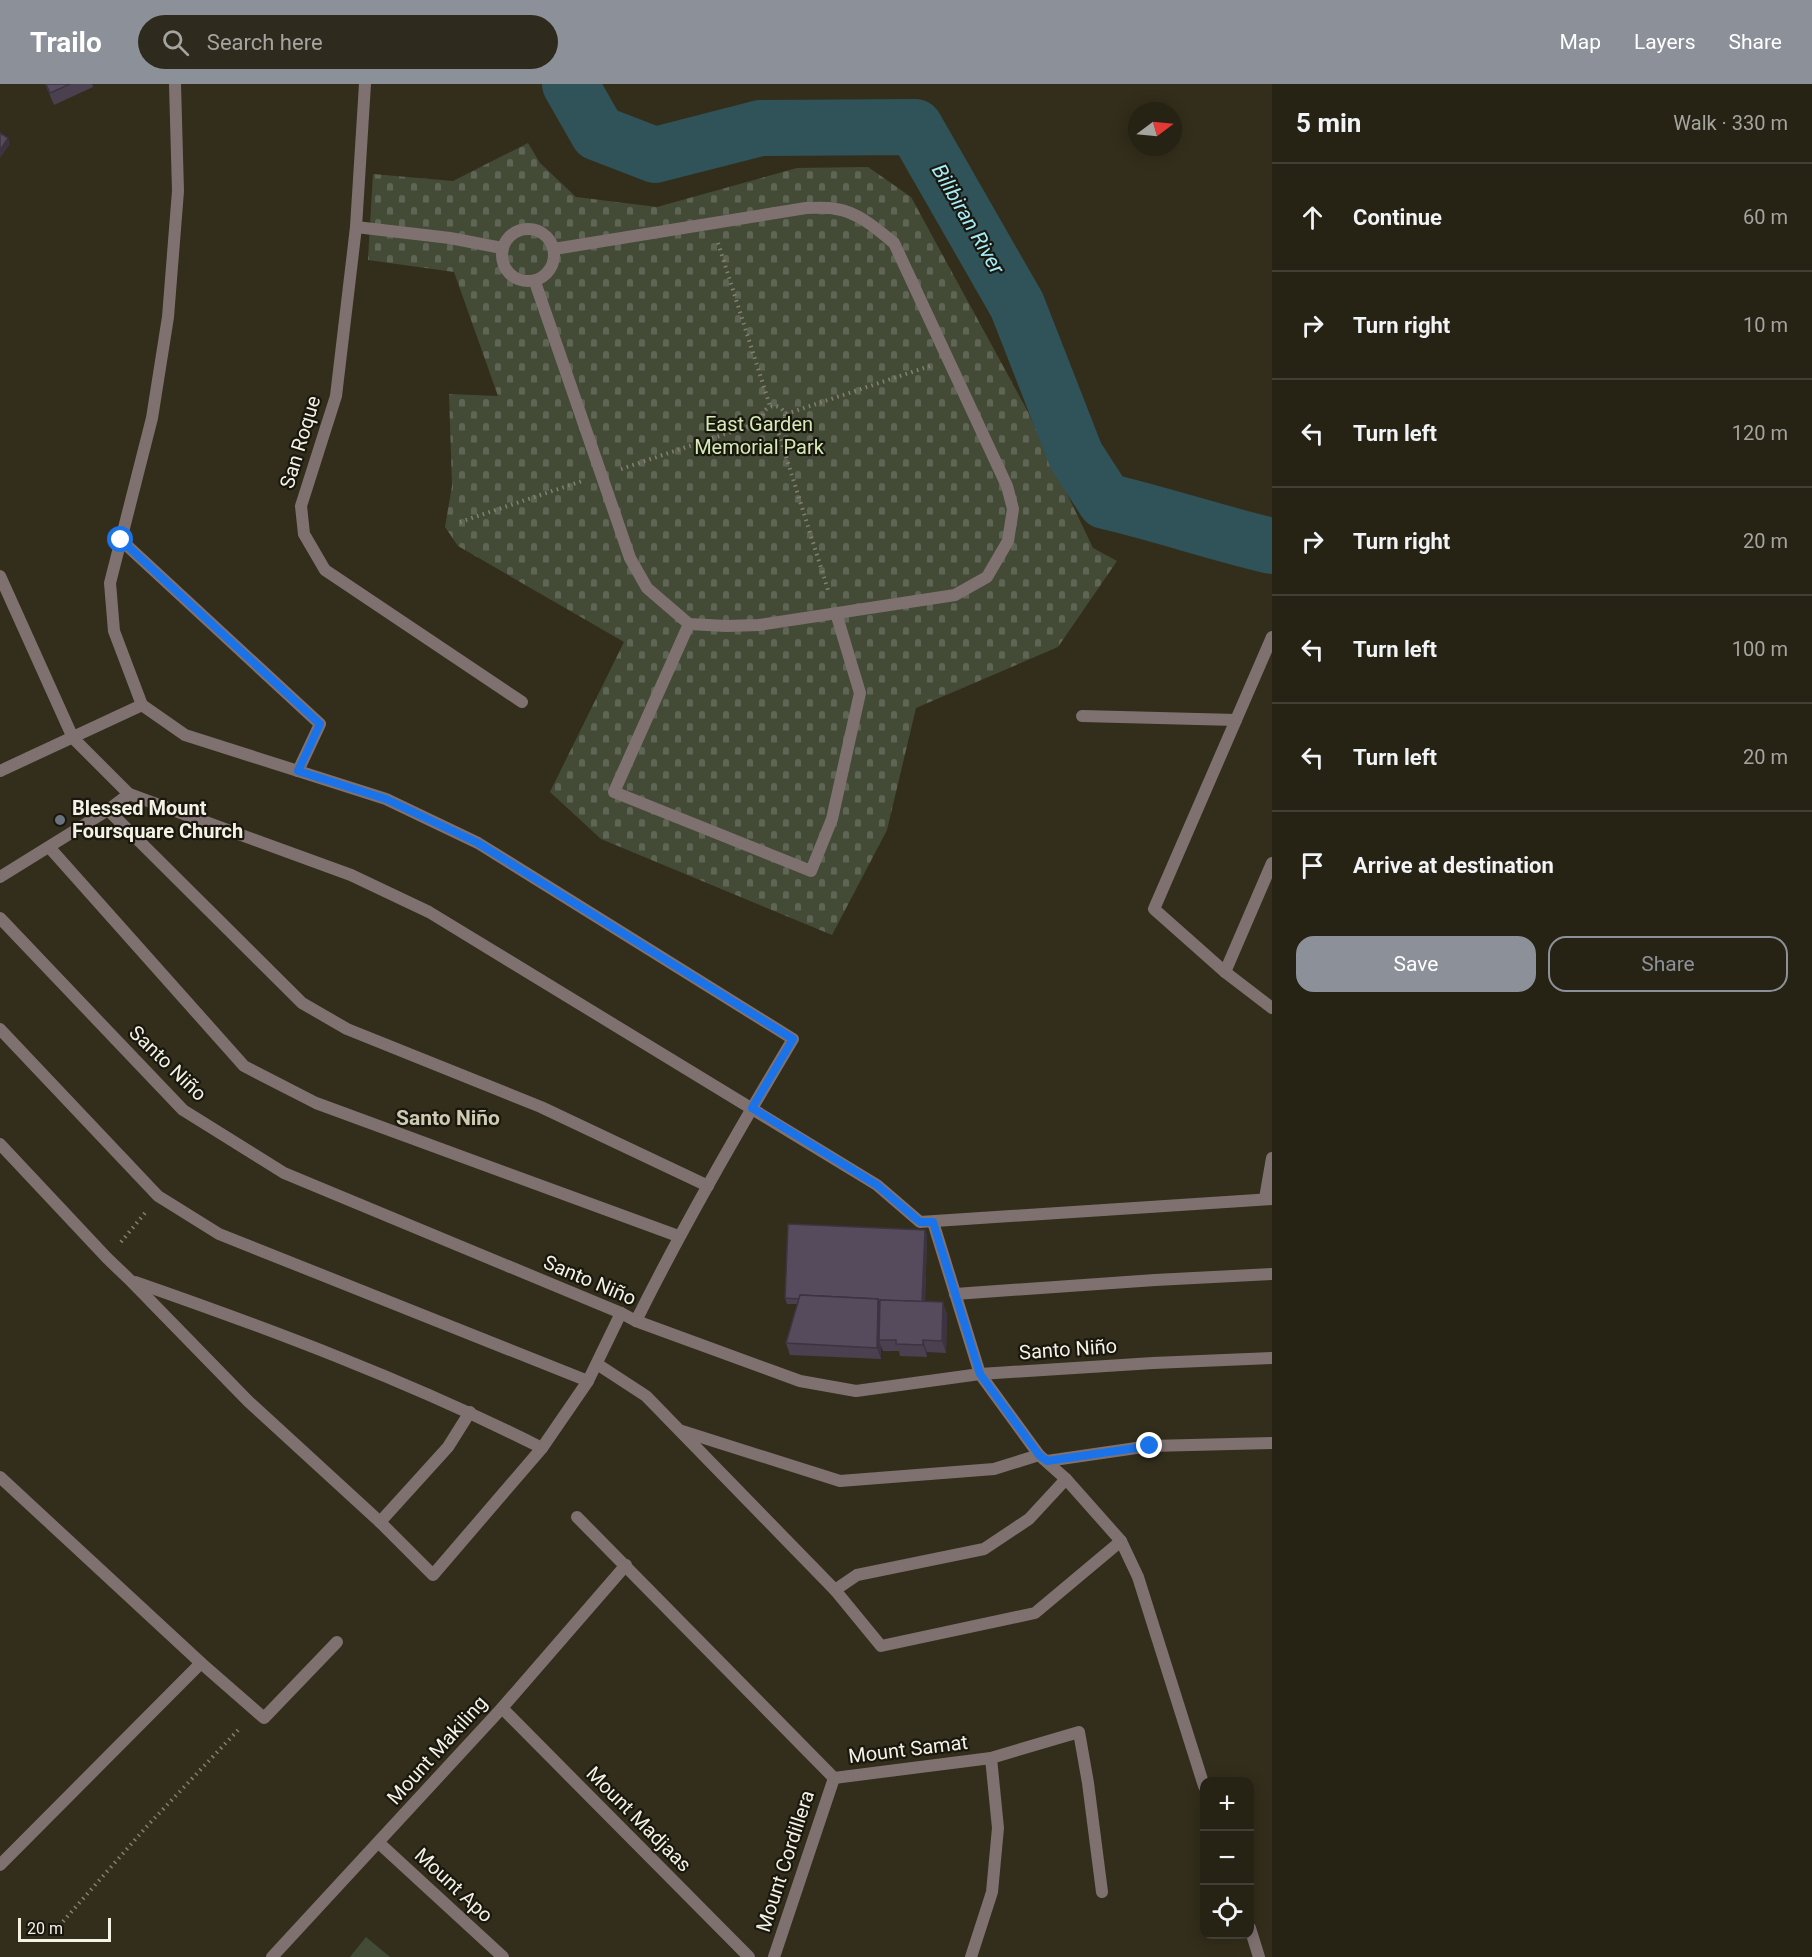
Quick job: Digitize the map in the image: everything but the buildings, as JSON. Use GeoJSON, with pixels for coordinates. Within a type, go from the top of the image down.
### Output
{"type":"FeatureCollection","features":[{"type":"Feature","properties":{"kind":"street"},"geometry":{"type":"LineString","coordinates":[[175,84],[178,191],[168,317],[152,418],[110,583],[114,631],[142,705],[185,735],[386,799],[478,843],[793,1039],[678,1236],[636,1321]]}},
{"type":"Feature","properties":{"kind":"street","name":"San Roque"},"geometry":{"type":"LineString","coordinates":[[365,84],[356,227],[336,396],[301,506],[304,534],[325,570],[522,702]]}},
{"type":"Feature","properties":{"kind":"street"},"geometry":{"type":"LineString","coordinates":[[535,282],[630,558],[647,588],[689,624],[759,625],[955,595],[987,577],[1008,542],[1013,509],[1007,486],[894,243],[876,228],[850,212],[834,208],[806,208],[554,249]]}},
{"type":"Feature","properties":{"kind":"street"},"geometry":{"type":"LineString","coordinates":[[356,227],[450,238],[502,248]]}},
{"type":"Feature","properties":{"kind":"street"},"geometry":{"type":"LineString","coordinates":[[528,228],[540,231],[549,239],[554,249],[550,269],[546,275],[535,282],[516,280],[503,267],[502,248],[507,237],[517,230],[528,228]]}},
{"type":"Feature","properties":{"kind":"street"},"geometry":{"type":"LineString","coordinates":[[121,540],[320,724],[298,771]]}},
{"type":"Feature","properties":{"kind":"street"},"geometry":{"type":"LineString","coordinates":[[0,576],[73,738],[129,794],[351,875],[429,912],[877,1185],[920,1222],[1268,1198],[1272,1158]]}},
{"type":"Feature","properties":{"kind":"street"},"geometry":{"type":"LineString","coordinates":[[689,624],[614,792],[811,871],[832,819],[860,693],[836,613]]}},
{"type":"Feature","properties":{"kind":"street"},"geometry":{"type":"LineString","coordinates":[[1272,637],[1154,909],[1225,972],[1272,1008]]}},
{"type":"Feature","properties":{"kind":"street"},"geometry":{"type":"LineString","coordinates":[[0,771],[142,705]]}},
{"type":"Feature","properties":{"kind":"street"},"geometry":{"type":"LineString","coordinates":[[1082,716],[1236,720]]}},
{"type":"Feature","properties":{"kind":"street"},"geometry":{"type":"LineString","coordinates":[[0,877],[108,810],[129,794]]}},
{"type":"Feature","properties":{"kind":"street"},"geometry":{"type":"LineString","coordinates":[[108,810],[302,1004],[348,1029],[541,1107],[708,1186]]}},
{"type":"Feature","properties":{"kind":"street"},"geometry":{"type":"LineString","coordinates":[[49,847],[244,1066],[316,1102],[678,1236]]}},
{"type":"Feature","properties":{"kind":"street"},"geometry":{"type":"LineString","coordinates":[[1225,972],[1272,863]]}},
{"type":"Feature","properties":{"kind":"street","name":"Santo Niño"},"geometry":{"type":"LineString","coordinates":[[0,918],[183,1110],[284,1173],[621,1312],[636,1321],[800,1381],[856,1390],[980,1374],[1272,1358]]}},
{"type":"Feature","properties":{"kind":"street"},"geometry":{"type":"LineString","coordinates":[[0,1029],[158,1196],[219,1234],[588,1381]]}},
{"type":"Feature","properties":{"kind":"street"},"geometry":{"type":"LineString","coordinates":[[0,1144],[107,1258],[248,1401],[380,1522],[433,1575],[542,1448],[588,1381],[621,1312]]}},
{"type":"Feature","properties":{"kind":"street"},"geometry":{"type":"LineString","coordinates":[[933,1222],[980,1374],[1043,1458],[1066,1479],[1121,1541],[1138,1576],[1201,1777]]}},
{"type":"Feature","properties":{"kind":"street"},"geometry":{"type":"LineString","coordinates":[[955,1294],[1143,1280],[1272,1274]]}},
{"type":"Feature","properties":{"kind":"street"},"geometry":{"type":"LineString","coordinates":[[132,1282],[233,1316],[470,1412],[542,1448]]}},
{"type":"Feature","properties":{"kind":"street"},"geometry":{"type":"LineString","coordinates":[[597,1364],[646,1396],[836,1590],[881,1646],[1035,1613],[1121,1541]]}},
{"type":"Feature","properties":{"kind":"street"},"geometry":{"type":"LineString","coordinates":[[380,1522],[448,1448],[470,1412]]}},
{"type":"Feature","properties":{"kind":"street"},"geometry":{"type":"LineString","coordinates":[[679,1430],[840,1481],[994,1469],[1043,1458],[1150,1446],[1272,1443]]}},
{"type":"Feature","properties":{"kind":"street"},"geometry":{"type":"LineString","coordinates":[[0,1477],[201,1663],[264,1718],[337,1642]]}},
{"type":"Feature","properties":{"kind":"street"},"geometry":{"type":"LineString","coordinates":[[836,1590],[857,1575],[984,1549],[1029,1519],[1066,1479]]}},
{"type":"Feature","properties":{"kind":"street","name":"Mount Samat"},"geometry":{"type":"LineString","coordinates":[[577,1517],[834,1778],[991,1758],[1079,1731],[1102,1892]]}},
{"type":"Feature","properties":{"kind":"street","name":"Mount Makiling"},"geometry":{"type":"LineString","coordinates":[[272,1957],[502,1708],[626,1565]]}},
{"type":"Feature","properties":{"kind":"street"},"geometry":{"type":"LineString","coordinates":[[0,1865],[201,1663]]}},
{"type":"Feature","properties":{"kind":"street","name":"Mount Madjaas"},"geometry":{"type":"LineString","coordinates":[[502,1708],[749,1957]]}},
{"type":"Feature","properties":{"kind":"street"},"geometry":{"type":"LineString","coordinates":[[971,1957],[992,1892],[998,1828],[991,1758]]}},
{"type":"Feature","properties":{"kind":"street","name":"Mount Cordillera"},"geometry":{"type":"LineString","coordinates":[[774,1957],[834,1778]]}},
{"type":"Feature","properties":{"kind":"street","name":"Mount Apo"},"geometry":{"type":"LineString","coordinates":[[379,1843],[503,1957]]}},
{"type":"Feature","properties":{"kind":"street"},"geometry":{"type":"LineString","coordinates":[[1253,1939],[1259,1957]]}},
{"type":"Feature","properties":{"kind":"path"},"geometry":{"type":"LineString","coordinates":[[711,223],[770,406]]}},
{"type":"Feature","properties":{"kind":"path"},"geometry":{"type":"LineString","coordinates":[[786,414],[948,359]]}},
{"type":"Feature","properties":{"kind":"path"},"geometry":{"type":"LineString","coordinates":[[770,406],[780,407],[786,414]]}},
{"type":"Feature","properties":{"kind":"path"},"geometry":{"type":"LineString","coordinates":[[770,406],[764,412],[764,421],[769,427],[777,428],[784,423],[786,414]]}},
{"type":"Feature","properties":{"kind":"path"},"geometry":{"type":"LineString","coordinates":[[777,428],[836,613]]}},
{"type":"Feature","properties":{"kind":"path"},"geometry":{"type":"LineString","coordinates":[[107,1258],[158,1196]]}},
{"type":"Feature","properties":{"kind":"path"},"geometry":{"type":"LineString","coordinates":[[59,1926],[150,1824],[256,1712]]}},
{"type":"Feature","properties":{"kind":"green space","name":"East Garden Memorial Park"},"geometry":{"type":"Polygon","coordinates":[[[528,143],[540,163],[576,197],[657,207],[797,168],[868,167],[911,197],[1028,412],[1093,548],[1117,561],[1058,647],[916,708],[887,830],[832,935],[601,839],[550,792],[624,642],[458,546],[445,527],[452,486],[449,394],[498,396],[454,272],[368,260],[373,174],[453,181],[528,143]]]}},
{"type":"Feature","properties":{"kind":"green space"},"geometry":{"type":"Polygon","coordinates":[[[366,1937],[390,1957],[350,1957],[366,1937]]]}},
{"type":"Feature","properties":{"kind":"waterway","name":"Bilibiran River"},"geometry":{"type":"LineString","coordinates":[[570,84],[598,133],[655,155],[760,128],[915,127],[1017,305],[1076,456],[1105,501],[1272,546]]}},
{"type":"Feature","properties":{"kind":"place","name":"Blessed Mount Foursquare Church"},"geometry":{"type":"Point","coordinates":[60,820]}},
{"type":"Feature","properties":{"kind":"district","name":"Santo Niño"},"geometry":{"type":"Point","coordinates":[448,1118]}},
{"type":"Feature","properties":{"kind":"route"},"geometry":{"type":"LineString","coordinates":[[121,540],[320,724],[298,771],[386,799],[478,843],[793,1039],[752,1108],[877,1185],[920,1222],[933,1222],[980,1374],[1039,1455],[1047,1461],[1150,1446]]}}]}
